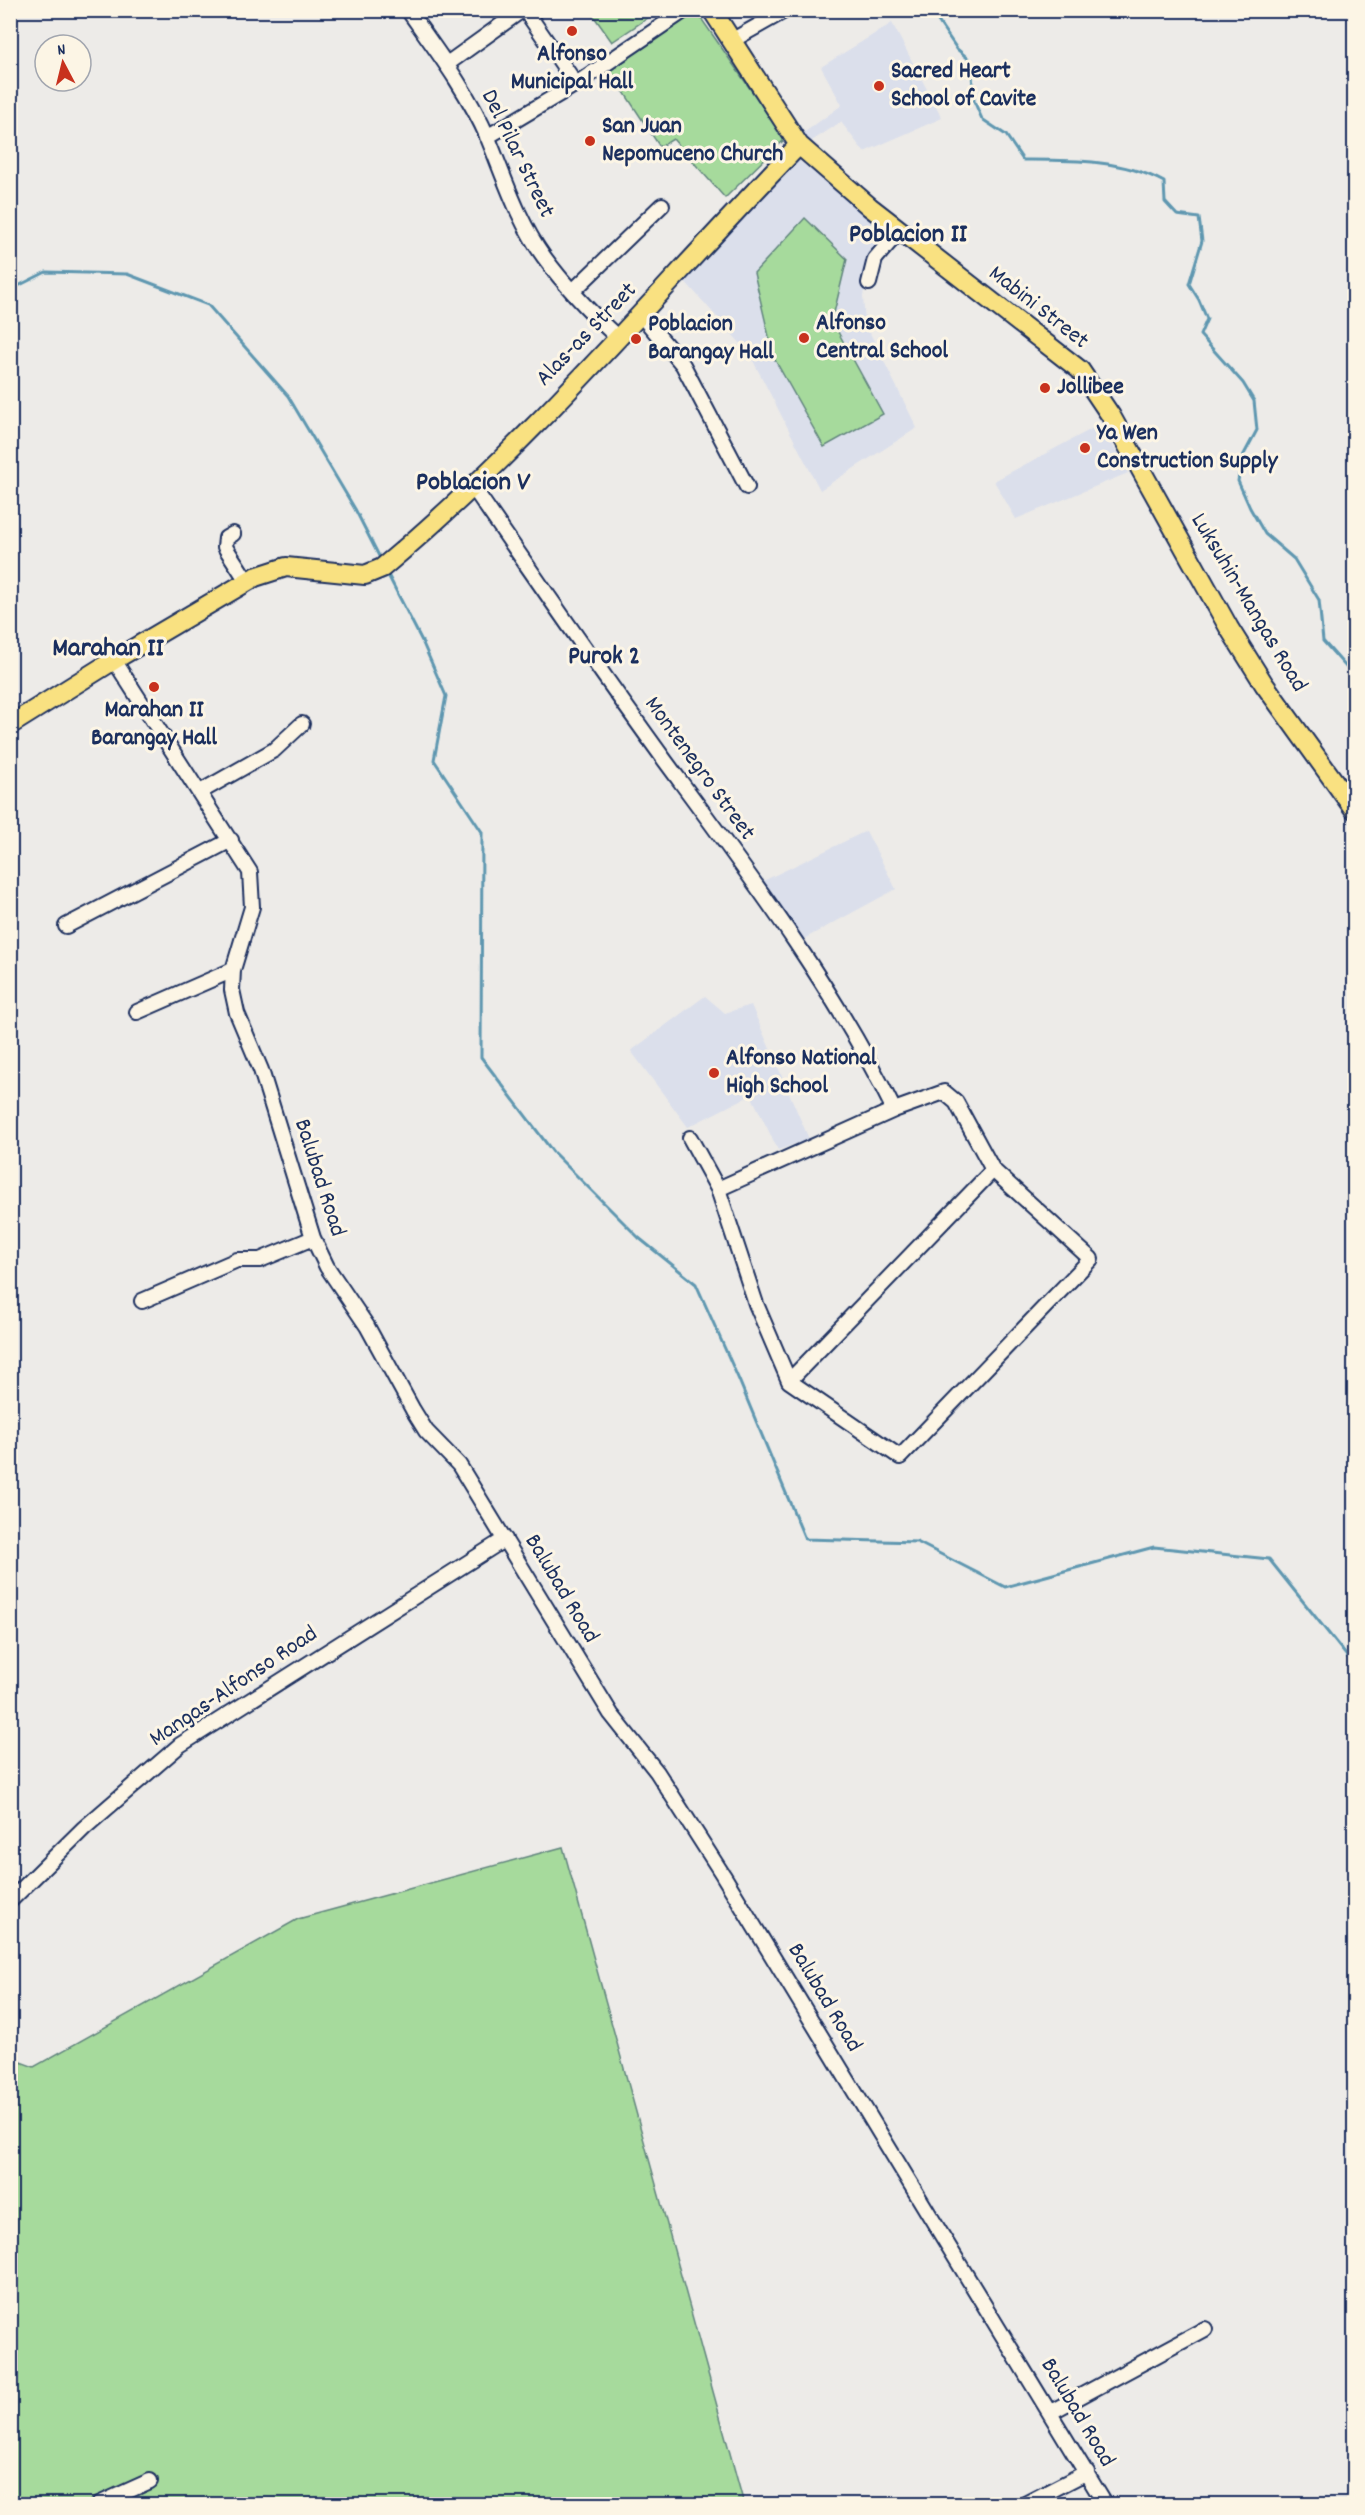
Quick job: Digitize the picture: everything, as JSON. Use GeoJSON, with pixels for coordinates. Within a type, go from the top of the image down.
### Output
{"type":"FeatureCollection","features":[{"type":"Feature","properties":{"kind":"main road","name":"Mabini Street"},"geometry":{"type":"LineString","coordinates":[[712,10],[799,145],[900,230],[1080,370],[1111,416]]}},
{"type":"Feature","properties":{"kind":"main road","name":"Alas-as Street"},"geometry":{"type":"LineString","coordinates":[[247,581],[271,570],[286,567],[365,575],[382,568],[473,487],[641,315],[799,145]]}},
{"type":"Feature","properties":{"kind":"main road","name":"Luksuhin-Mangas Road"},"geometry":{"type":"LineString","coordinates":[[1111,416],[1235,637],[1264,684],[1354,809]]}},
{"type":"Feature","properties":{"kind":"main road"},"geometry":{"type":"LineString","coordinates":[[10,725],[247,581]]}},
{"type":"Feature","properties":{"kind":"street","name":"Del Pilar Street"},"geometry":{"type":"LineString","coordinates":[[408,10],[447,64],[487,137],[510,196],[544,257],[618,339]]}},
{"type":"Feature","properties":{"kind":"street"},"geometry":{"type":"LineString","coordinates":[[447,64],[523,10],[576,84]]}},
{"type":"Feature","properties":{"kind":"street"},"geometry":{"type":"LineString","coordinates":[[487,137],[576,84],[685,10]]}},
{"type":"Feature","properties":{"kind":"street"},"geometry":{"type":"LineString","coordinates":[[731,41],[786,10]]}},
{"type":"Feature","properties":{"kind":"street"},"geometry":{"type":"LineString","coordinates":[[573,291],[662,205]]}},
{"type":"Feature","properties":{"kind":"street"},"geometry":{"type":"LineString","coordinates":[[869,283],[875,259],[900,230]]}},
{"type":"Feature","properties":{"kind":"street"},"geometry":{"type":"LineString","coordinates":[[641,315],[683,365],[747,487]]}},
{"type":"Feature","properties":{"kind":"street","name":"Montenegro Street"},"geometry":{"type":"LineString","coordinates":[[473,487],[582,648],[783,925],[865,1051],[894,1110]]}},
{"type":"Feature","properties":{"kind":"street"},"geometry":{"type":"LineString","coordinates":[[234,534],[226,538],[225,547],[247,581]]}},
{"type":"Feature","properties":{"kind":"street","name":"Balubad Road"},"geometry":{"type":"LineString","coordinates":[[114,660],[250,872],[253,889],[252,907],[233,969],[232,990],[237,1013],[261,1070],[313,1238],[327,1267],[367,1326],[412,1410],[426,1431],[459,1465],[611,1713],[657,1772],[723,1875],[1051,2412],[1105,2505]]}},
{"type":"Feature","properties":{"kind":"street"},"geometry":{"type":"LineString","coordinates":[[200,792],[274,750],[302,724]]}},
{"type":"Feature","properties":{"kind":"street"},"geometry":{"type":"LineString","coordinates":[[66,926],[231,840]]}},
{"type":"Feature","properties":{"kind":"street"},"geometry":{"type":"LineString","coordinates":[[137,1012],[233,969]]}},
{"type":"Feature","properties":{"kind":"street"},"geometry":{"type":"LineString","coordinates":[[690,1138],[718,1189],[756,1304],[789,1381],[900,1457],[1091,1259],[993,1170],[950,1095],[944,1092],[935,1093],[894,1110],[718,1189]]}},
{"type":"Feature","properties":{"kind":"street"},"geometry":{"type":"LineString","coordinates":[[789,1381],[993,1170]]}},
{"type":"Feature","properties":{"kind":"street"},"geometry":{"type":"LineString","coordinates":[[142,1300],[237,1260],[260,1260],[313,1238]]}},
{"type":"Feature","properties":{"kind":"street","name":"Mangas-Alfonso Road"},"geometry":{"type":"LineString","coordinates":[[10,1901],[84,1828],[180,1745],[505,1539]]}},
{"type":"Feature","properties":{"kind":"street"},"geometry":{"type":"LineString","coordinates":[[1051,2412],[1205,2329]]}},
{"type":"Feature","properties":{"kind":"street"},"geometry":{"type":"LineString","coordinates":[[1025,2505],[1087,2472]]}},
{"type":"Feature","properties":{"kind":"street"},"geometry":{"type":"LineString","coordinates":[[99,2505],[150,2481]]}},
{"type":"Feature","properties":{"kind":"shaded area","name":"Sacred Heart School of Cavite"},"geometry":{"type":"Polygon","coordinates":[[[892,23],[942,118],[864,152],[841,122],[804,146],[798,137],[842,105],[821,67],[892,23]]]}},
{"type":"Feature","properties":{"kind":"shaded area","name":"Alfonso Central School"},"geometry":{"type":"Polygon","coordinates":[[[797,159],[876,224],[869,235],[880,248],[867,271],[863,297],[865,323],[917,428],[820,490],[749,353],[683,279],[797,159]]]}},
{"type":"Feature","properties":{"kind":"shaded area","name":"Ya Wen Construction Supply"},"geometry":{"type":"Polygon","coordinates":[[[1101,424],[1128,473],[1016,519],[994,481],[1101,424]]]}},
{"type":"Feature","properties":{"kind":"shaded area"},"geometry":{"type":"Polygon","coordinates":[[[866,831],[896,889],[800,941],[759,883],[866,831]]]}},
{"type":"Feature","properties":{"kind":"shaded area","name":"Alfonso National High School"},"geometry":{"type":"Polygon","coordinates":[[[705,996],[725,1013],[751,1005],[809,1139],[778,1150],[751,1095],[688,1127],[631,1051],[705,996]]]}},
{"type":"Feature","properties":{"kind":"green space"},"geometry":{"type":"Polygon","coordinates":[[[590,11],[649,11],[652,15],[612,42],[590,11]]]}},
{"type":"Feature","properties":{"kind":"green space"},"geometry":{"type":"Polygon","coordinates":[[[696,11],[785,139],[725,198],[673,139],[660,147],[607,66],[696,11]]]}},
{"type":"Feature","properties":{"kind":"green space"},"geometry":{"type":"Polygon","coordinates":[[[805,218],[847,259],[832,321],[883,414],[824,447],[774,358],[754,273],[805,218]]]}},
{"type":"Feature","properties":{"kind":"green space"},"geometry":{"type":"Polygon","coordinates":[[[563,1847],[744,2504],[11,2504],[10,2058],[34,2067],[298,1919],[563,1847]]]}},
{"type":"Feature","properties":{"kind":"waterway"},"geometry":{"type":"LineString","coordinates":[[941,10],[938,21],[957,49],[971,61],[974,101],[982,119],[1006,135],[1023,160],[1095,162],[1148,174],[1164,182],[1165,202],[1177,215],[1199,218],[1202,241],[1189,284],[1207,319],[1200,335],[1243,383],[1254,401],[1257,430],[1242,458],[1238,481],[1265,534],[1294,559],[1319,600],[1323,641],[1354,676]]}},
{"type":"Feature","properties":{"kind":"waterway"},"geometry":{"type":"LineString","coordinates":[[10,290],[46,272],[127,274],[208,305],[288,396],[355,509],[381,560]]}},
{"type":"Feature","properties":{"kind":"waterway"},"geometry":{"type":"LineString","coordinates":[[386,571],[422,641],[446,696],[434,760],[482,832],[481,1057],[553,1152],[639,1238],[696,1284],[739,1380],[805,1539],[917,1542],[1005,1587],[1154,1547],[1269,1559],[1354,1665]]}},
{"type":"Feature","properties":{"kind":"place","name":"Alfonso Municipal Hall"},"geometry":{"type":"Point","coordinates":[572,31]}},
{"type":"Feature","properties":{"kind":"place","name":"Sacred Heart School of Cavite"},"geometry":{"type":"Point","coordinates":[879,86]}},
{"type":"Feature","properties":{"kind":"place","name":"San Juan Nepomuceno Church"},"geometry":{"type":"Point","coordinates":[590,141]}},
{"type":"Feature","properties":{"kind":"place","name":"Alfonso Central School"},"geometry":{"type":"Point","coordinates":[804,338]}},
{"type":"Feature","properties":{"kind":"place","name":"Poblacion Barangay Hall"},"geometry":{"type":"Point","coordinates":[636,339]}},
{"type":"Feature","properties":{"kind":"place","name":"Jollibee"},"geometry":{"type":"Point","coordinates":[1045,388]}},
{"type":"Feature","properties":{"kind":"place","name":"Ya Wen Construction Supply"},"geometry":{"type":"Point","coordinates":[1085,448]}},
{"type":"Feature","properties":{"kind":"place","name":"Marahan II Barangay Hall"},"geometry":{"type":"Point","coordinates":[154,687]}},
{"type":"Feature","properties":{"kind":"place","name":"Alfonso National High School"},"geometry":{"type":"Point","coordinates":[714,1073]}},
{"type":"Feature","properties":{"kind":"district","name":"Poblacion II"},"geometry":{"type":"Point","coordinates":[908,235]}},
{"type":"Feature","properties":{"kind":"district","name":"Poblacion V"},"geometry":{"type":"Point","coordinates":[473,483]}},
{"type":"Feature","properties":{"kind":"district","name":"Marahan II"},"geometry":{"type":"Point","coordinates":[108,649]}},
{"type":"Feature","properties":{"kind":"district","name":"Purok 2"},"geometry":{"type":"Point","coordinates":[604,657]}}]}
